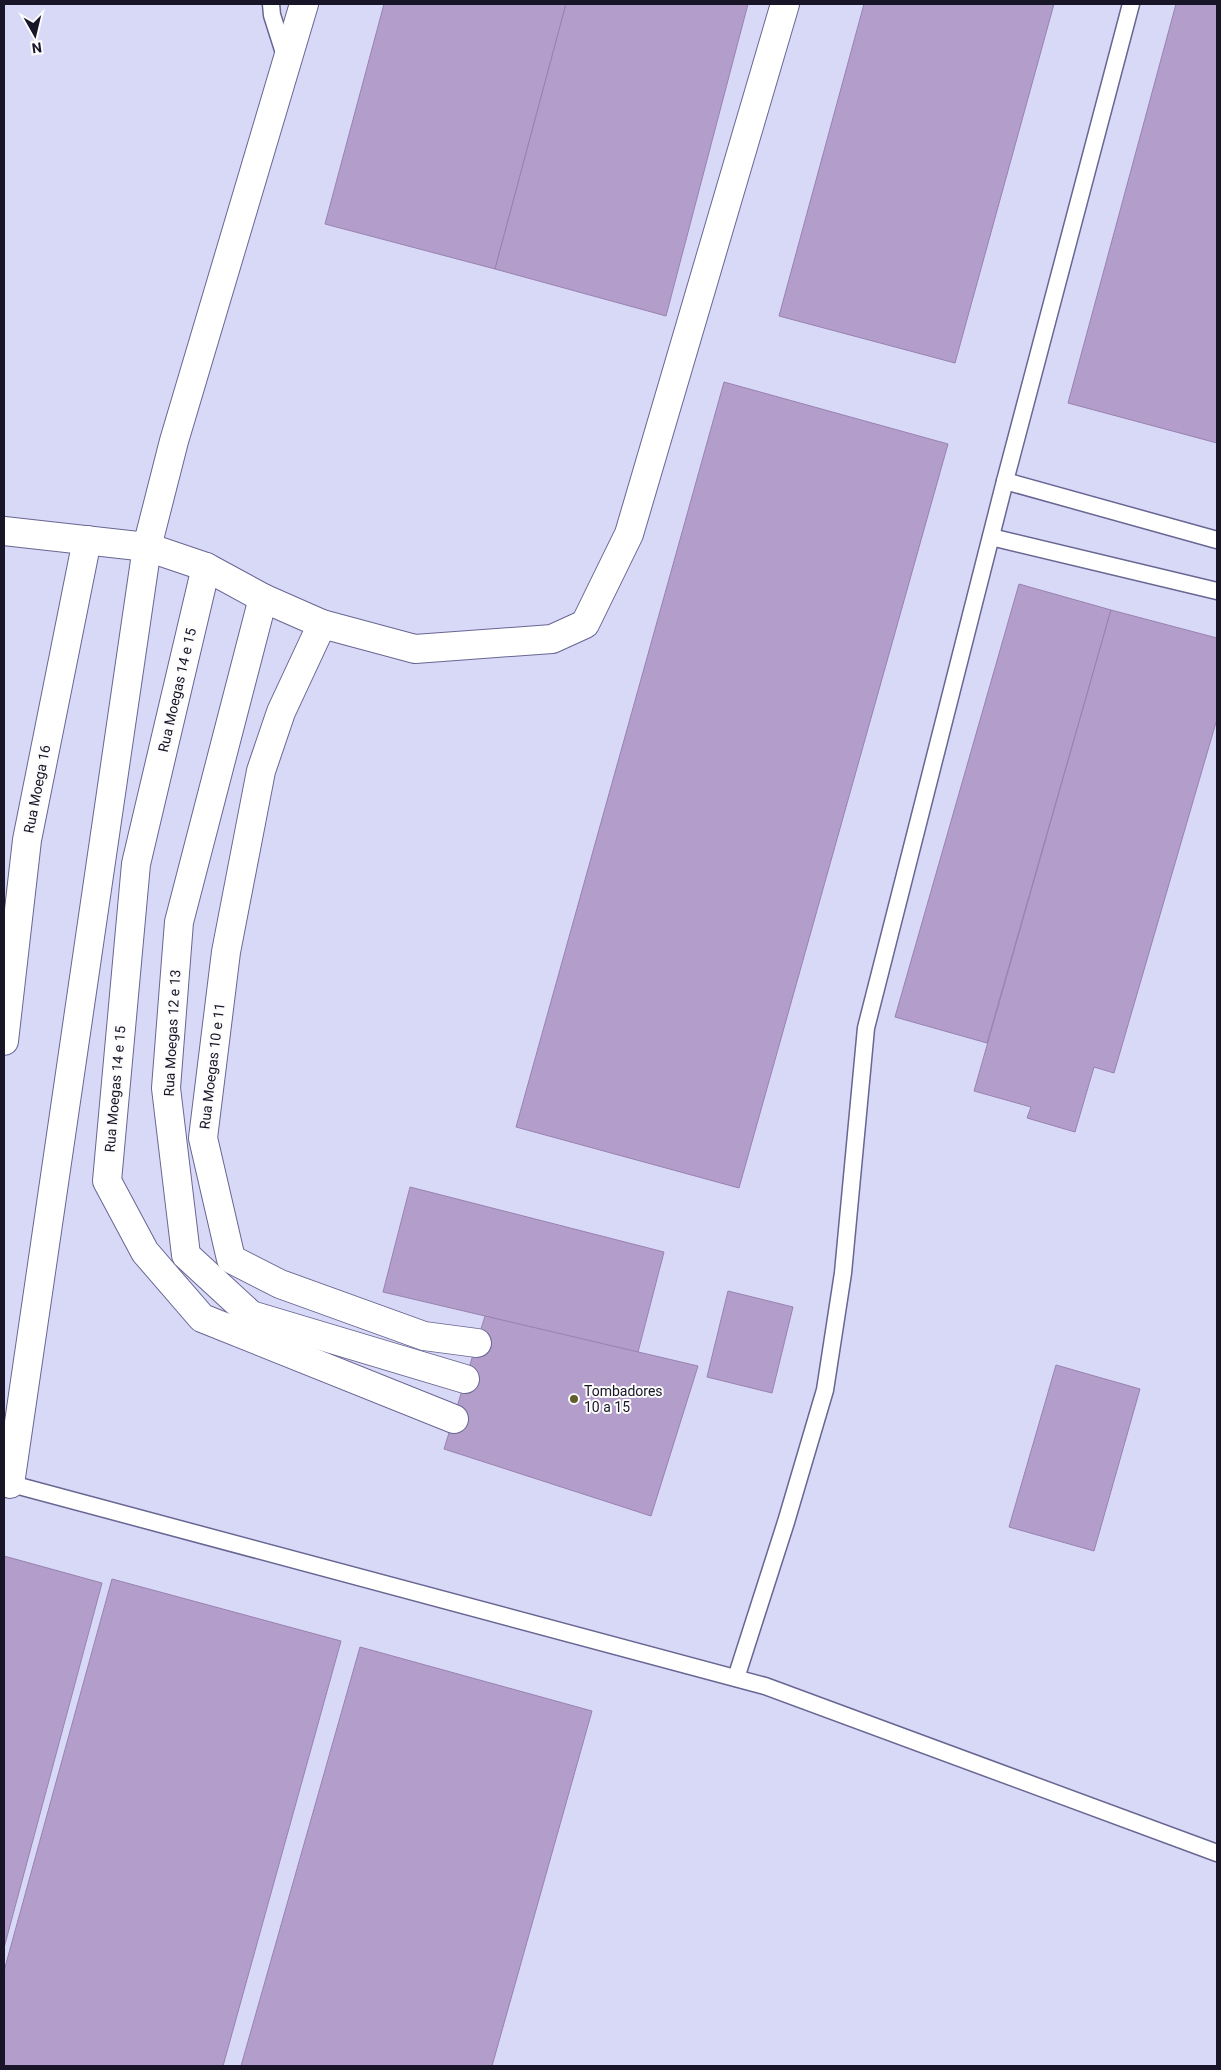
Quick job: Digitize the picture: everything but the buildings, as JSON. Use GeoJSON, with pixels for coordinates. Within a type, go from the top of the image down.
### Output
{"type":"FeatureCollection","features":[{"type":"Feature","properties":{"kind":"street"},"geometry":{"type":"LineString","coordinates":[[7,1483],[147,547],[174,441],[288,64],[304,4]]}},
{"type":"Feature","properties":{"kind":"street"},"geometry":{"type":"LineString","coordinates":[[4,531],[147,547],[206,567],[263,598],[322,624],[415,649],[552,639],[585,624],[629,534],[785,4]]}},
{"type":"Feature","properties":{"kind":"street","name":"Rua Moega 16"},"geometry":{"type":"LineString","coordinates":[[4,1041],[27,840],[86,540]]}},
{"type":"Feature","properties":{"kind":"street","name":"Rua Moegas 14 e 15"},"geometry":{"type":"LineString","coordinates":[[206,567],[136,864],[107,1181],[144,1252],[202,1318],[454,1419]]}},
{"type":"Feature","properties":{"kind":"street","name":"Rua Moegas 12 e 13"},"geometry":{"type":"LineString","coordinates":[[263,598],[179,922],[166,1088],[186,1255],[251,1315],[465,1379]]}},
{"type":"Feature","properties":{"kind":"street","name":"Rua Moegas 10 e 11"},"geometry":{"type":"LineString","coordinates":[[322,624],[281,712],[261,771],[226,952],[203,1138],[231,1259],[280,1284],[424,1336],[477,1343]]}},
{"type":"Feature","properties":{"kind":"lane"},"geometry":{"type":"LineString","coordinates":[[271,4],[272,15],[288,64]]}},
{"type":"Feature","properties":{"kind":"lane"},"geometry":{"type":"LineString","coordinates":[[736,1678],[786,1522],[824,1390],[843,1273],[866,1028],[1005,481],[1131,4]]}},
{"type":"Feature","properties":{"kind":"lane"},"geometry":{"type":"LineString","coordinates":[[1005,481],[1217,540]]}},
{"type":"Feature","properties":{"kind":"lane"},"geometry":{"type":"LineString","coordinates":[[991,538],[1217,591]]}},
{"type":"Feature","properties":{"kind":"lane"},"geometry":{"type":"LineString","coordinates":[[7,1483],[765,1686],[1217,1853]]}},
{"type":"Feature","properties":{"kind":"place","name":"Tombadores 10 a 15"},"geometry":{"type":"Point","coordinates":[574,1399]}}]}
